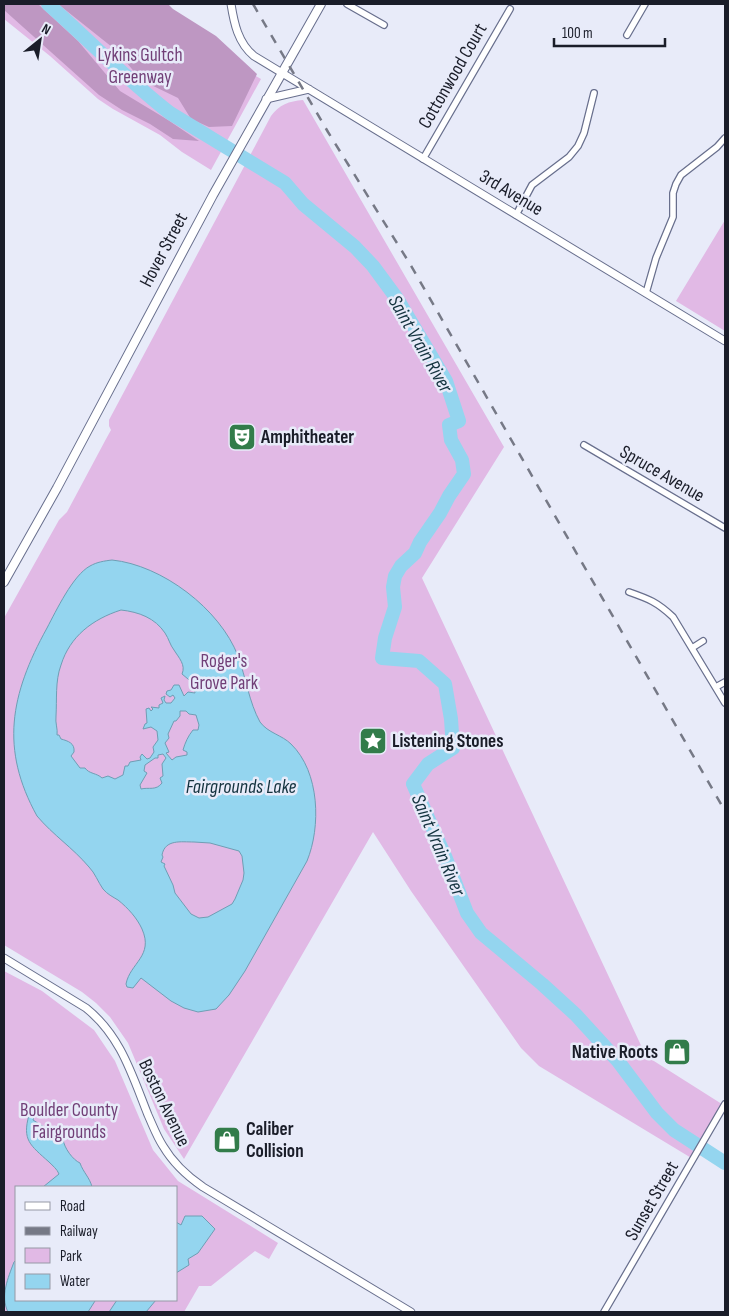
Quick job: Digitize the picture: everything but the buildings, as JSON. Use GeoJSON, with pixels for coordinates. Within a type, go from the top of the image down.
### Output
{"type":"FeatureCollection","features":[{"type":"Feature","properties":{"kind":"main road","name":"Hover Street"},"geometry":{"type":"LineString","coordinates":[[4,582],[42,515],[250,126],[321,4]]}},
{"type":"Feature","properties":{"kind":"street","name":"3rd Avenue"},"geometry":{"type":"LineString","coordinates":[[231,4],[238,36],[245,48],[254,56],[725,340]]}},
{"type":"Feature","properties":{"kind":"street"},"geometry":{"type":"LineString","coordinates":[[347,4],[384,25]]}},
{"type":"Feature","properties":{"kind":"street"},"geometry":{"type":"LineString","coordinates":[[626,35],[644,4]]}},
{"type":"Feature","properties":{"kind":"street","name":"Cottonwood Court"},"geometry":{"type":"LineString","coordinates":[[423,159],[510,9]]}},
{"type":"Feature","properties":{"kind":"street"},"geometry":{"type":"LineString","coordinates":[[266,100],[309,89]]}},
{"type":"Feature","properties":{"kind":"street"},"geometry":{"type":"LineString","coordinates":[[516,215],[532,185],[569,157],[578,146],[584,133],[594,93]]}},
{"type":"Feature","properties":{"kind":"street"},"geometry":{"type":"LineString","coordinates":[[646,293],[656,258],[673,217],[673,193],[676,184],[682,175],[717,147],[725,138]]}},
{"type":"Feature","properties":{"kind":"street","name":"Spruce Avenue"},"geometry":{"type":"LineString","coordinates":[[584,445],[725,528]]}},
{"type":"Feature","properties":{"kind":"street"},"geometry":{"type":"LineString","coordinates":[[629,592],[650,598],[673,617],[725,703]]}},
{"type":"Feature","properties":{"kind":"street"},"geometry":{"type":"LineString","coordinates":[[692,648],[703,641]]}},
{"type":"Feature","properties":{"kind":"street"},"geometry":{"type":"LineString","coordinates":[[716,688],[725,682]]}},
{"type":"Feature","properties":{"kind":"street","name":"Boston Avenue"},"geometry":{"type":"LineString","coordinates":[[4,958],[86,1008],[113,1035],[163,1147],[188,1176],[203,1187],[411,1312]]}},
{"type":"Feature","properties":{"kind":"street","name":"Sunset Street"},"geometry":{"type":"LineString","coordinates":[[604,1312],[724,1107]]}},
{"type":"Feature","properties":{"kind":"green space","name":"Lykins Gultch Greenway"},"geometry":{"type":"Polygon","coordinates":[[[4,4],[133,4],[261,79],[211,170],[182,152],[160,135],[98,99],[50,56],[4,19],[4,4]]]}},
{"type":"Feature","properties":{"kind":"green space"},"geometry":{"type":"Polygon","coordinates":[[[4,4],[38,4],[78,41],[120,91],[199,141],[173,139],[99,95],[4,10],[4,4]]]}},
{"type":"Feature","properties":{"kind":"green space"},"geometry":{"type":"Polygon","coordinates":[[[58,4],[168,4],[216,36],[257,74],[232,126],[209,127],[191,119],[178,98],[141,80],[117,51],[58,4]]]}},
{"type":"Feature","properties":{"kind":"green space","name":"Roger's Grove Park"},"geometry":{"type":"Polygon","coordinates":[[[303,100],[504,447],[422,578],[646,1056],[725,1106],[693,1159],[539,1066],[521,1048],[411,891],[373,832],[184,1159],[164,1129],[128,1043],[110,1017],[82,992],[4,945],[4,618],[59,520],[67,512],[111,430],[109,420],[271,116],[285,104],[303,100]]]}},
{"type":"Feature","properties":{"kind":"green space"},"geometry":{"type":"Polygon","coordinates":[[[725,220],[725,331],[676,301],[725,220]]]}},
{"type":"Feature","properties":{"kind":"green space","name":"Boulder County Fairgrounds"},"geometry":{"type":"Polygon","coordinates":[[[4,971],[42,991],[94,1030],[115,1061],[153,1150],[178,1181],[278,1243],[269,1259],[255,1251],[211,1286],[199,1286],[184,1312],[4,1312],[4,971]]]}},
{"type":"Feature","properties":{"kind":"water","name":"Fairgrounds Lake"},"geometry":{"type":"Polygon","coordinates":[[[112,560],[150,570],[169,580],[187,592],[218,622],[238,656],[253,706],[260,722],[267,729],[291,744],[301,756],[308,769],[312,784],[316,816],[312,847],[307,861],[245,971],[229,995],[216,1009],[198,1012],[184,1008],[171,1001],[141,978],[133,988],[127,987],[128,977],[140,959],[145,946],[142,929],[129,910],[103,889],[83,860],[37,816],[25,791],[18,768],[14,745],[14,722],[18,699],[34,653],[60,603],[77,577],[90,566],[112,560]],[[121,610],[101,618],[84,630],[70,645],[58,677],[56,719],[57,735],[72,744],[74,752],[71,756],[80,768],[85,768],[102,778],[108,776],[115,779],[123,775],[125,766],[128,766],[130,762],[141,760],[142,754],[147,759],[150,758],[154,752],[153,747],[158,740],[157,731],[151,727],[143,729],[147,723],[146,709],[149,708],[151,711],[153,709],[151,707],[159,708],[159,705],[163,703],[161,698],[165,696],[164,700],[166,703],[171,703],[175,698],[173,695],[170,697],[166,694],[174,685],[179,685],[184,696],[188,692],[195,693],[194,684],[182,674],[181,662],[165,633],[156,623],[140,614],[128,611],[121,610]],[[180,711],[180,716],[174,721],[168,734],[169,738],[165,743],[169,752],[166,753],[172,760],[176,757],[187,755],[187,752],[183,750],[186,742],[193,730],[198,730],[199,725],[196,715],[180,711]],[[163,754],[158,755],[158,758],[145,765],[144,771],[147,773],[140,785],[141,789],[155,788],[162,783],[160,778],[163,776],[162,764],[166,758],[163,754]],[[179,842],[166,846],[161,862],[165,864],[164,866],[175,893],[191,914],[199,918],[208,917],[232,904],[243,880],[244,873],[242,856],[239,851],[210,843],[179,842]]]}},
{"type":"Feature","properties":{"kind":"water"},"geometry":{"type":"Polygon","coordinates":[[[29,1115],[34,1117],[33,1120],[63,1139],[67,1150],[80,1163],[92,1186],[44,1186],[59,1174],[29,1142],[27,1124],[29,1115]]]}},
{"type":"Feature","properties":{"kind":"water"},"geometry":{"type":"Polygon","coordinates":[[[185,1216],[202,1216],[215,1229],[198,1253],[188,1259],[189,1265],[178,1272],[178,1223],[181,1225],[185,1216]]]}},
{"type":"Feature","properties":{"kind":"water"},"geometry":{"type":"Polygon","coordinates":[[[14,1262],[15,1301],[95,1301],[88,1312],[8,1312],[5,1293],[14,1262]]]}},
{"type":"Feature","properties":{"kind":"water"},"geometry":{"type":"Polygon","coordinates":[[[116,1301],[155,1301],[146,1312],[109,1312],[116,1301]]]}},
{"type":"Feature","properties":{"kind":"waterway","name":"Saint Vrain River"},"geometry":{"type":"LineString","coordinates":[[48,4],[123,74],[170,113],[285,183],[303,204],[355,247],[373,266],[398,300],[446,381],[459,421],[449,425],[451,440],[462,460],[464,474],[420,542],[415,553],[401,566],[395,576],[393,587],[395,607],[385,638],[382,658],[419,661],[445,684],[451,719],[453,748],[428,764],[413,784],[445,856],[467,913],[481,933],[576,1015],[618,1061],[657,1113],[674,1130],[725,1163]]}},
{"type":"Feature","properties":{"kind":"railway"},"geometry":{"type":"LineString","coordinates":[[253,4],[328,132],[410,264],[725,811]]}},
{"type":"Feature","properties":{"kind":"place","name":"Amphitheater"},"geometry":{"type":"Point","coordinates":[242,437]}},
{"type":"Feature","properties":{"kind":"place","name":"Listening Stones"},"geometry":{"type":"Point","coordinates":[373,741]}},
{"type":"Feature","properties":{"kind":"place","name":"Native Roots"},"geometry":{"type":"Point","coordinates":[677,1052]}},
{"type":"Feature","properties":{"kind":"place","name":"Caliber Collision"},"geometry":{"type":"Point","coordinates":[227,1140]}}]}
